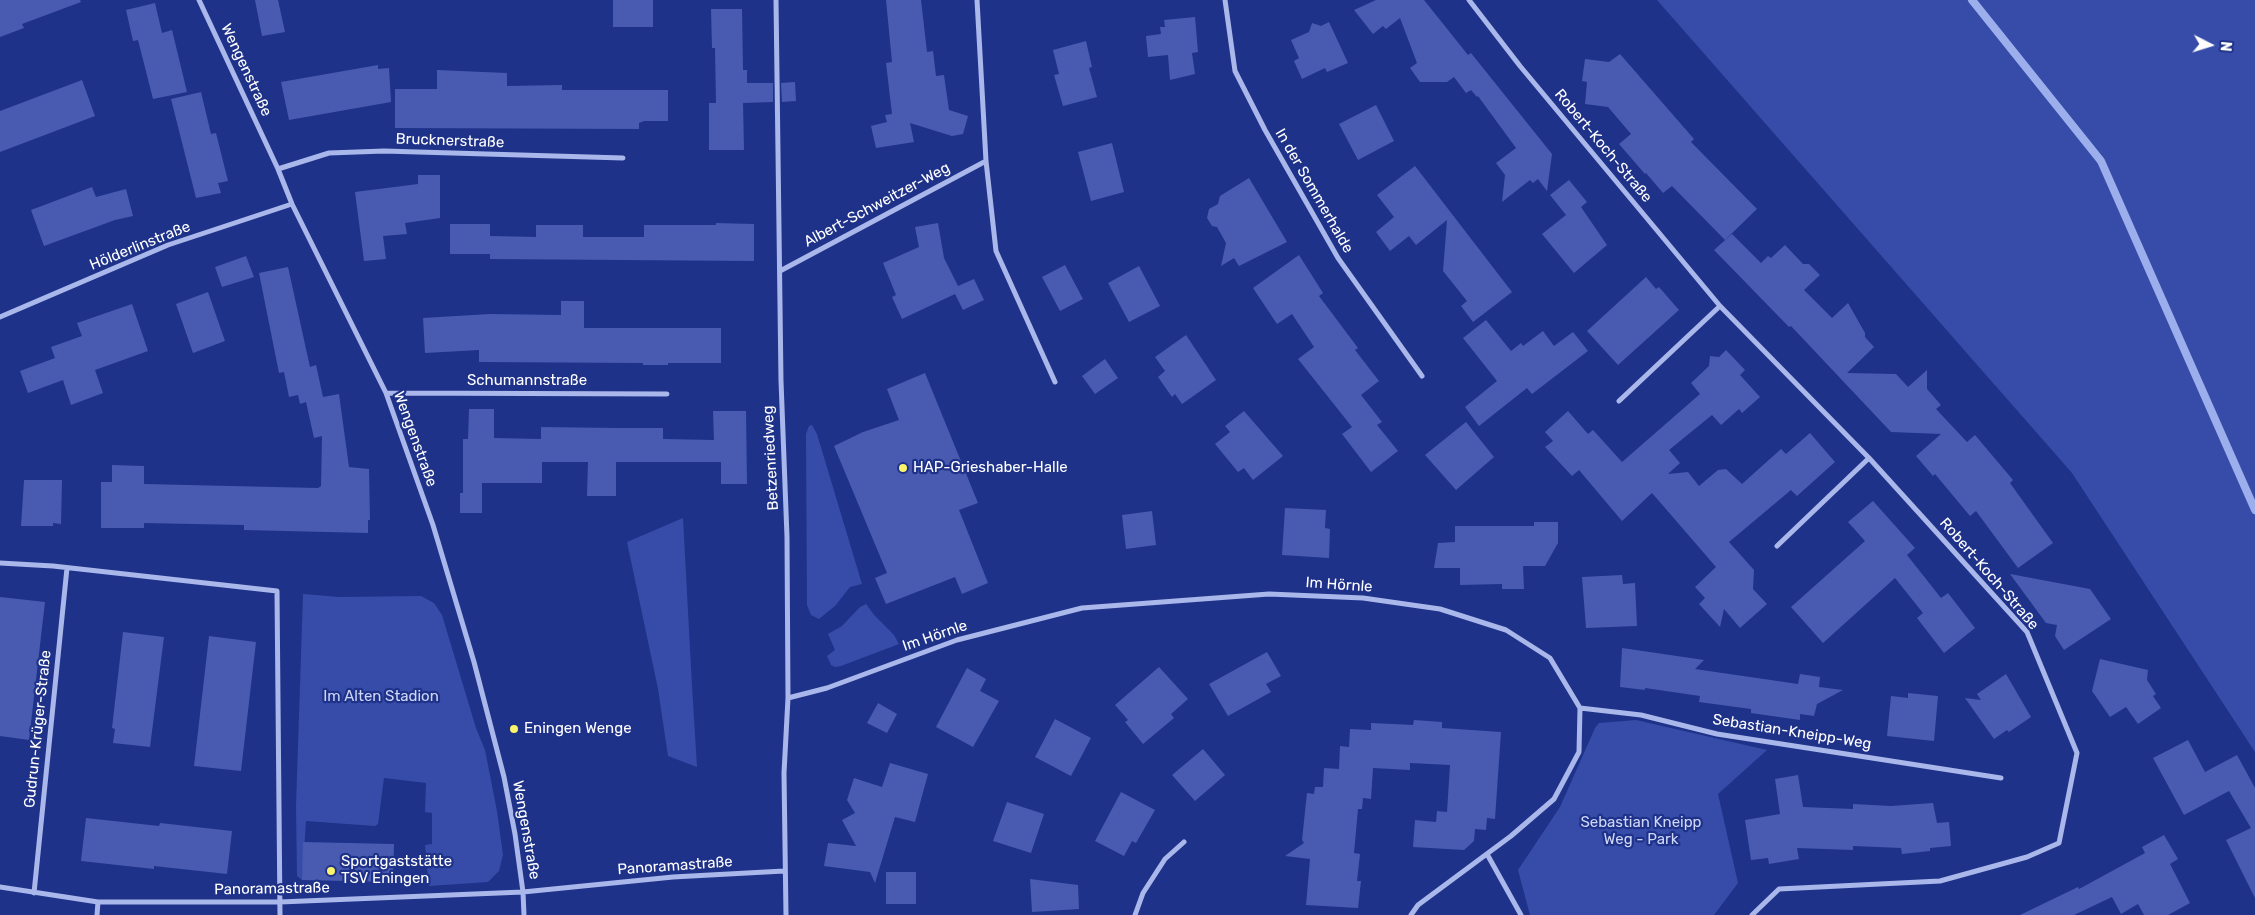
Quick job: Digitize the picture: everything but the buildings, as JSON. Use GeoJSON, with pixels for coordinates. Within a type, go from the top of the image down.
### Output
{"type":"FeatureCollection","features":[{"type":"Feature","properties":{"kind":"street","name":"Wengenstraße"},"geometry":{"type":"LineString","coordinates":[[199,0],[278,168],[292,204],[386,393],[433,525],[474,662],[504,777],[524,892],[524,915]]}},
{"type":"Feature","properties":{"kind":"street","name":"Betzenriedweg"},"geometry":{"type":"LineString","coordinates":[[776,0],[780,381],[787,537],[788,698],[784,774],[786,915]]}},
{"type":"Feature","properties":{"kind":"street"},"geometry":{"type":"LineString","coordinates":[[977,0],[986,161],[996,251],[1055,382]]}},
{"type":"Feature","properties":{"kind":"street","name":"In der Sommerhalde"},"geometry":{"type":"LineString","coordinates":[[1225,0],[1235,70],[1265,130],[1338,258],[1422,376]]}},
{"type":"Feature","properties":{"kind":"street","name":"Robert-Koch-Straße"},"geometry":{"type":"LineString","coordinates":[[1470,0],[1520,66],[1720,306],[1869,458],[2027,632],[2077,753],[2059,843],[2028,857],[1940,881],[1779,889],[1752,915]]}},
{"type":"Feature","properties":{"kind":"street","name":"Brucknerstraße"},"geometry":{"type":"LineString","coordinates":[[278,168],[329,153],[384,151],[623,158]]}},
{"type":"Feature","properties":{"kind":"street","name":"Albert-Schweitzer-Weg"},"geometry":{"type":"LineString","coordinates":[[780,272],[986,161]]}},
{"type":"Feature","properties":{"kind":"street","name":"Hölderlinstraße"},"geometry":{"type":"LineString","coordinates":[[0,318],[168,245],[292,204]]}},
{"type":"Feature","properties":{"kind":"street"},"geometry":{"type":"LineString","coordinates":[[1620,401],[1720,306]]}},
{"type":"Feature","properties":{"kind":"street","name":"Schumannstraße"},"geometry":{"type":"LineString","coordinates":[[386,393],[667,394]]}},
{"type":"Feature","properties":{"kind":"street"},"geometry":{"type":"LineString","coordinates":[[1777,546],[1869,458]]}},
{"type":"Feature","properties":{"kind":"street"},"geometry":{"type":"LineString","coordinates":[[0,563],[67,568],[277,591],[280,915]]}},
{"type":"Feature","properties":{"kind":"street","name":"Gudrun-Krüger-Straße"},"geometry":{"type":"LineString","coordinates":[[34,892],[67,568]]}},
{"type":"Feature","properties":{"kind":"street","name":"Im Hörnle"},"geometry":{"type":"LineString","coordinates":[[788,698],[827,688],[957,640],[1082,608],[1269,594],[1363,598],[1440,609],[1506,630],[1550,658],[1580,708]]}},
{"type":"Feature","properties":{"kind":"street"},"geometry":{"type":"LineString","coordinates":[[1411,915],[1418,905],[1487,854],[1554,799],[1579,752],[1580,708]]}},
{"type":"Feature","properties":{"kind":"street","name":"Sebastian-Kneipp-Weg"},"geometry":{"type":"LineString","coordinates":[[1580,708],[1641,715],[1717,734],[2000,778]]}},
{"type":"Feature","properties":{"kind":"street"},"geometry":{"type":"LineString","coordinates":[[1135,915],[1143,893],[1165,859],[1184,842]]}},
{"type":"Feature","properties":{"kind":"street"},"geometry":{"type":"LineString","coordinates":[[1487,854],[1521,915]]}},
{"type":"Feature","properties":{"kind":"street","name":"Panoramastraße"},"geometry":{"type":"LineString","coordinates":[[0,887],[98,902],[280,902],[524,892],[673,877],[784,871]]}},
{"type":"Feature","properties":{"kind":"street"},"geometry":{"type":"LineString","coordinates":[[97,915],[98,902]]}},
{"type":"Feature","properties":{"kind":"green space"},"geometry":{"type":"Polygon","coordinates":[[[1657,0],[2255,0],[2255,752],[2072,473],[1657,0]]]}},
{"type":"Feature","properties":{"kind":"green space"},"geometry":{"type":"Polygon","coordinates":[[[812,425],[817,434],[862,584],[850,587],[835,606],[819,619],[811,615],[807,605],[806,434],[809,426],[812,425]]]}},
{"type":"Feature","properties":{"kind":"green space"},"geometry":{"type":"Polygon","coordinates":[[[683,518],[697,767],[668,756],[658,689],[627,542],[683,518]]]}},
{"type":"Feature","properties":{"kind":"green space","name":"Im Alten Stadion"},"geometry":{"type":"Polygon","coordinates":[[[303,594],[339,597],[421,596],[434,603],[442,615],[476,728],[485,750],[497,811],[503,855],[499,871],[488,882],[429,886],[425,845],[432,844],[432,813],[425,812],[426,783],[384,778],[378,824],[375,826],[306,821],[302,880],[297,876],[296,806],[303,594]]]}},
{"type":"Feature","properties":{"kind":"green space"},"geometry":{"type":"Polygon","coordinates":[[[866,604],[894,635],[899,644],[841,666],[835,667],[831,665],[827,656],[835,650],[828,634],[842,626],[860,607],[866,604]]]}},
{"type":"Feature","properties":{"kind":"green space","name":"Sebastian Kneipp Weg - Park"},"geometry":{"type":"Polygon","coordinates":[[[1636,720],[1767,750],[1718,794],[1738,883],[1714,915],[1530,915],[1518,870],[1560,807],[1595,728],[1599,723],[1636,720]]]}},
{"type":"Feature","properties":{"kind":"waterway"},"geometry":{"type":"LineString","coordinates":[[1972,0],[2101,161],[2255,510]]}},
{"type":"Feature","properties":{"kind":"place","name":"HAP-Grieshaber-Halle"},"geometry":{"type":"Point","coordinates":[903,468]}},
{"type":"Feature","properties":{"kind":"place","name":"Eningen Wenge"},"geometry":{"type":"Point","coordinates":[514,729]}},
{"type":"Feature","properties":{"kind":"place","name":"Sportgaststätte TSV Eningen"},"geometry":{"type":"Point","coordinates":[331,871]}}]}
